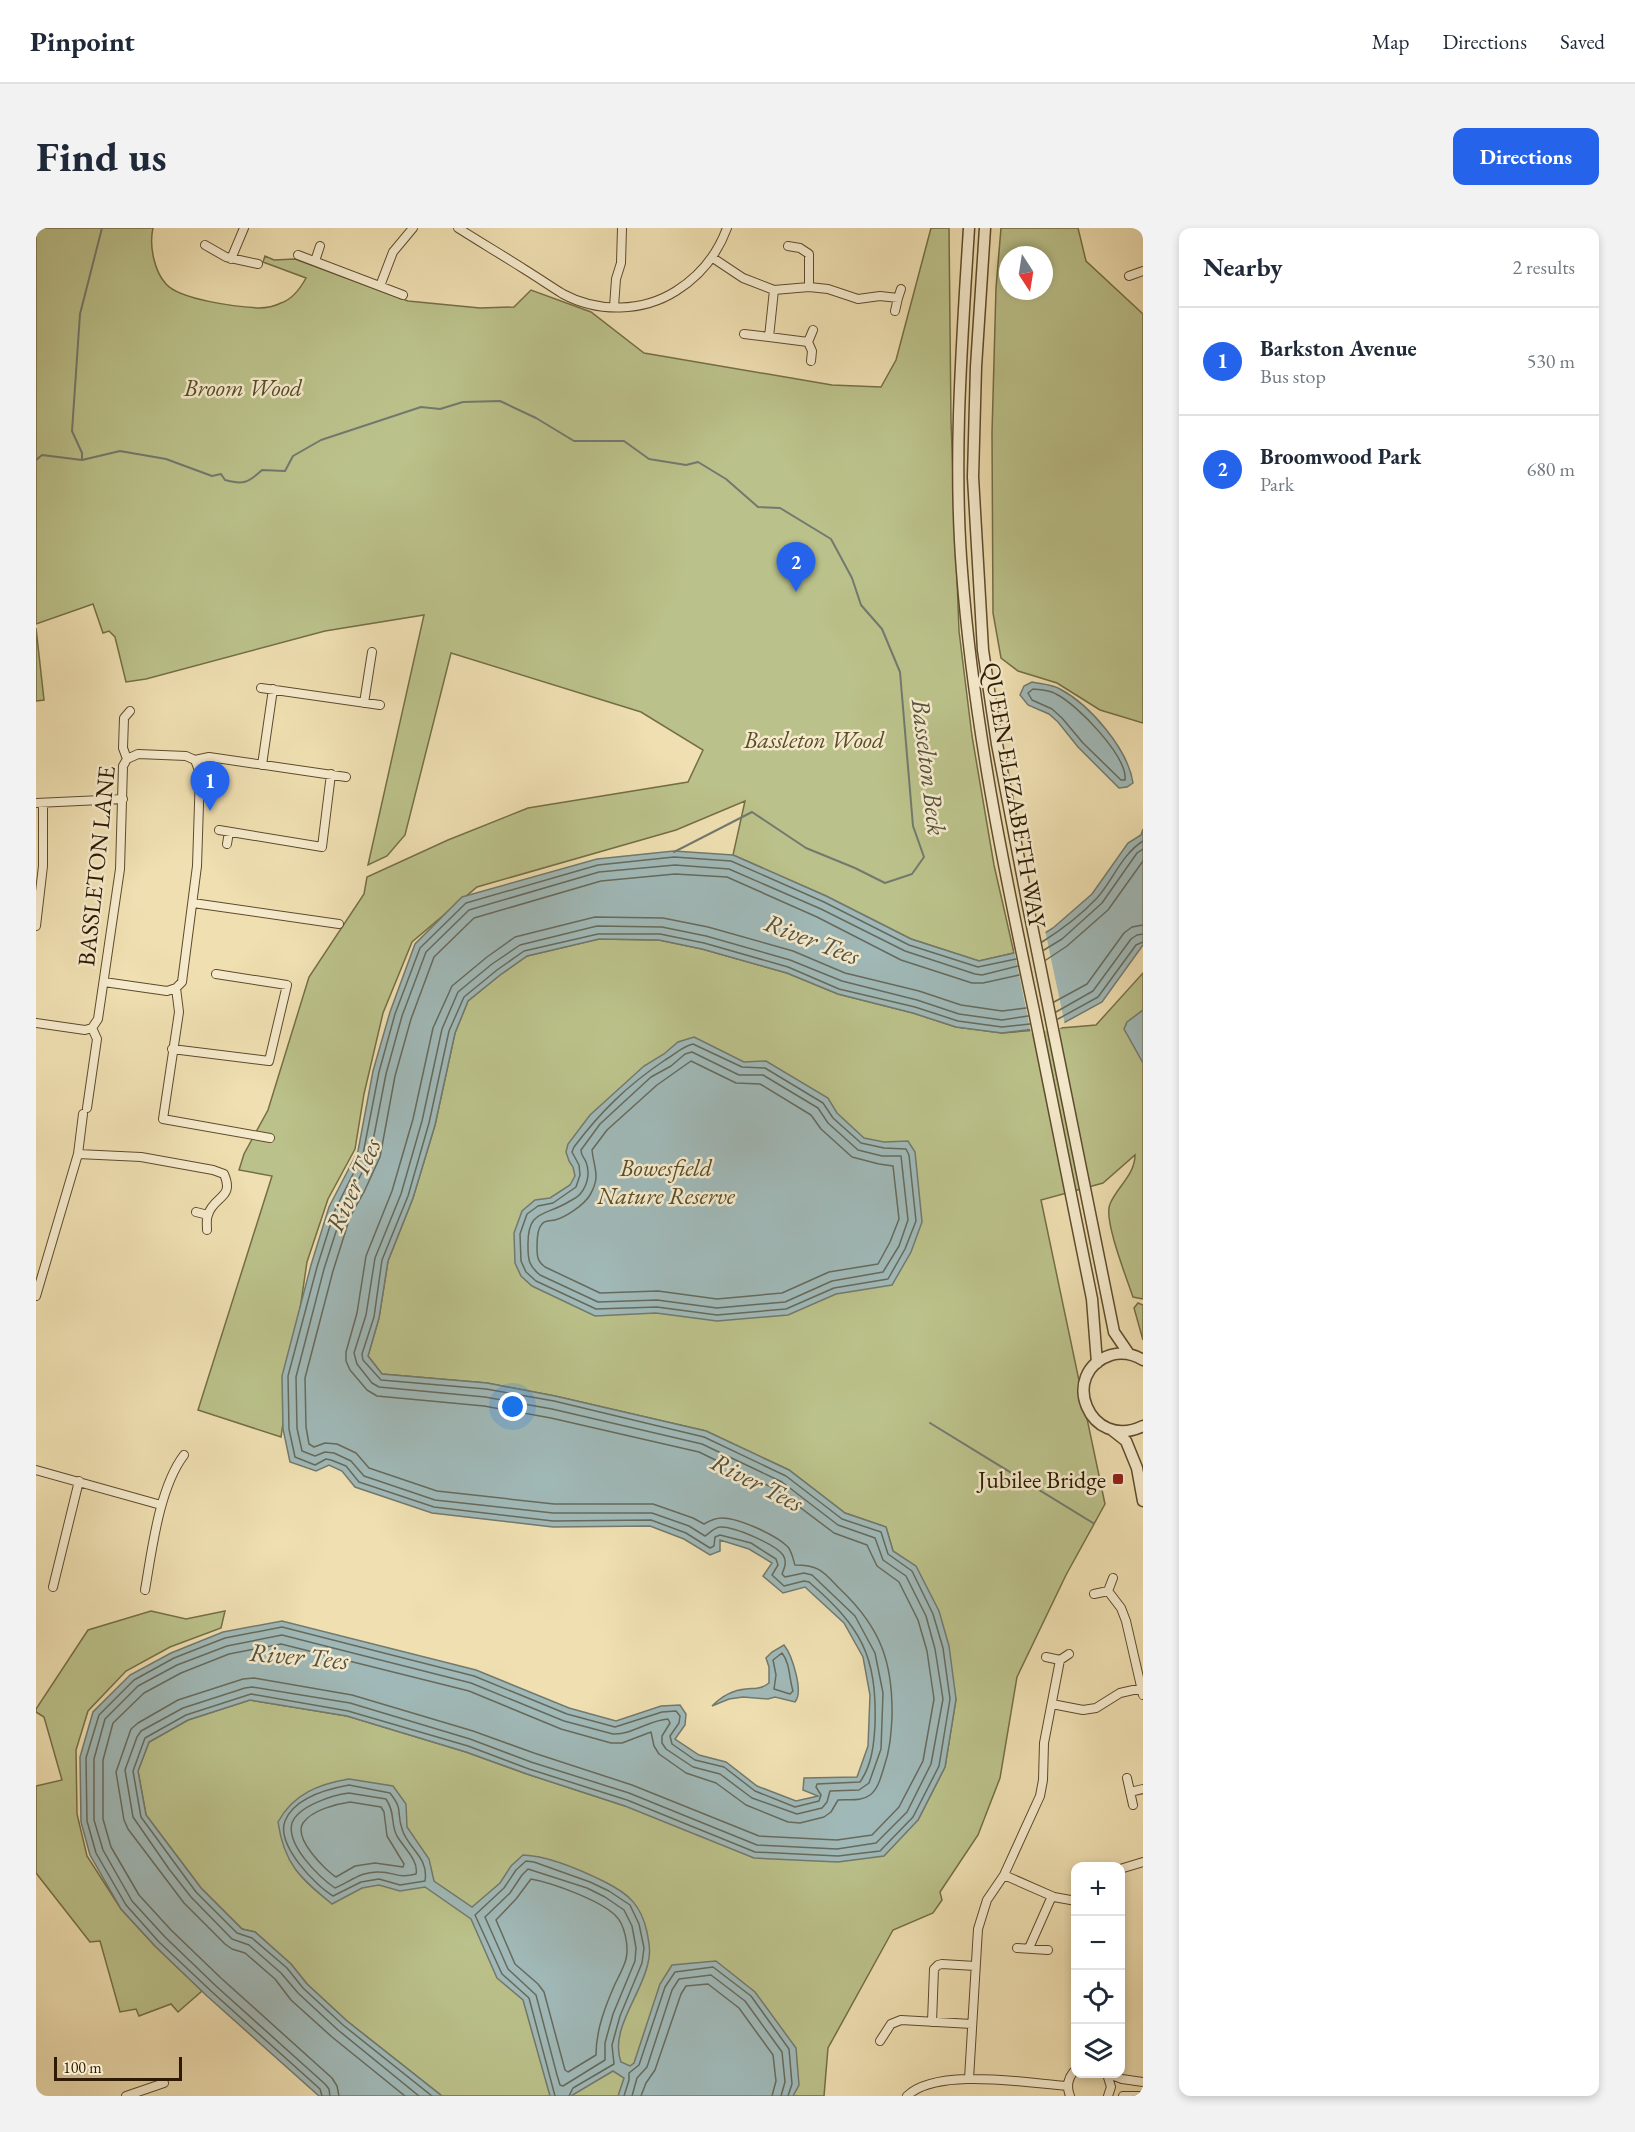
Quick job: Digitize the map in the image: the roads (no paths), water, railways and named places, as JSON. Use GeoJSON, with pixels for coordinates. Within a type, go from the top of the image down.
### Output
{"type":"FeatureCollection","features":[{"type":"Feature","properties":{"kind":"street"},"geometry":{"type":"LineString","coordinates":[[231,259],[244,228]]}},
{"type":"Feature","properties":{"kind":"street"},"geometry":{"type":"LineString","coordinates":[[380,286],[393,252],[413,228]]}},
{"type":"Feature","properties":{"kind":"street"},"geometry":{"type":"LineString","coordinates":[[458,228],[562,293],[588,303],[614,307],[641,305],[668,296],[687,284],[712,258],[727,228]]}},
{"type":"Feature","properties":{"kind":"street"},"geometry":{"type":"LineString","coordinates":[[614,307],[616,279],[621,263],[622,228]]}},
{"type":"Feature","properties":{"kind":"street","name":"QUEEN ELIZABETH WAY"},"geometry":{"type":"LineString","coordinates":[[969,228],[958,455],[962,569],[969,653],[982,746],[1012,909],[1092,1299],[1096,1363]]}},
{"type":"Feature","properties":{"kind":"street","name":"QUEEN ELIZABETH WAY"},"geometry":{"type":"LineString","coordinates":[[985,228],[976,367],[974,455],[983,650],[995,732],[1028,906],[1114,1332],[1129,1354]]}},
{"type":"Feature","properties":{"kind":"street"},"geometry":{"type":"LineString","coordinates":[[205,245],[231,259],[258,264]]}},
{"type":"Feature","properties":{"kind":"street"},"geometry":{"type":"LineString","coordinates":[[315,261],[320,246]]}},
{"type":"Feature","properties":{"kind":"street"},"geometry":{"type":"LineString","coordinates":[[788,246],[800,248],[809,254],[809,287]]}},
{"type":"Feature","properties":{"kind":"street"},"geometry":{"type":"LineString","coordinates":[[298,255],[403,295]]}},
{"type":"Feature","properties":{"kind":"street"},"geometry":{"type":"LineString","coordinates":[[712,258],[743,278],[774,290],[809,287],[828,289],[858,299],[880,296],[898,298]]}},
{"type":"Feature","properties":{"kind":"street"},"geometry":{"type":"LineString","coordinates":[[1129,276],[1143,271]]}},
{"type":"Feature","properties":{"kind":"street"},"geometry":{"type":"LineString","coordinates":[[895,311],[901,288]]}},
{"type":"Feature","properties":{"kind":"street"},"geometry":{"type":"LineString","coordinates":[[769,337],[774,290]]}},
{"type":"Feature","properties":{"kind":"street"},"geometry":{"type":"LineString","coordinates":[[811,361],[812,351],[808,342],[813,330]]}},
{"type":"Feature","properties":{"kind":"street"},"geometry":{"type":"LineString","coordinates":[[744,334],[808,342]]}},
{"type":"Feature","properties":{"kind":"street"},"geometry":{"type":"LineString","coordinates":[[364,703],[372,652]]}},
{"type":"Feature","properties":{"kind":"street"},"geometry":{"type":"LineString","coordinates":[[261,688],[380,705]]}},
{"type":"Feature","properties":{"kind":"street"},"geometry":{"type":"LineString","coordinates":[[262,765],[273,689]]}},
{"type":"Feature","properties":{"kind":"street","name":"BASSLETON LANE"},"geometry":{"type":"LineString","coordinates":[[36,1296],[78,1154],[85,1111],[85,1094],[97,1039],[92,1028],[98,1019],[120,869],[123,766],[127,759],[123,748],[124,718],[130,711]]}},
{"type":"Feature","properties":{"kind":"street"},"geometry":{"type":"LineString","coordinates":[[127,759],[138,754],[186,756],[195,760],[209,757],[346,777]]}},
{"type":"Feature","properties":{"kind":"street"},"geometry":{"type":"LineString","coordinates":[[104,982],[167,991],[176,988],[182,982],[197,866],[200,773],[195,760]]}},
{"type":"Feature","properties":{"kind":"street"},"geometry":{"type":"LineString","coordinates":[[219,830],[322,847],[331,774]]}},
{"type":"Feature","properties":{"kind":"street"},"geometry":{"type":"LineString","coordinates":[[36,926],[43,866],[40,803],[123,799]]}},
{"type":"Feature","properties":{"kind":"street"},"geometry":{"type":"LineString","coordinates":[[227,844],[229,832]]}},
{"type":"Feature","properties":{"kind":"street"},"geometry":{"type":"LineString","coordinates":[[193,903],[339,924]]}},
{"type":"Feature","properties":{"kind":"street"},"geometry":{"type":"LineString","coordinates":[[172,1049],[269,1061],[287,986],[216,974]]}},
{"type":"Feature","properties":{"kind":"street"},"geometry":{"type":"LineString","coordinates":[[176,988],[179,1012],[163,1119],[270,1138]]}},
{"type":"Feature","properties":{"kind":"street"},"geometry":{"type":"LineString","coordinates":[[36,1023],[85,1030],[92,1028]]}},
{"type":"Feature","properties":{"kind":"street"},"geometry":{"type":"LineString","coordinates":[[78,1154],[141,1157],[224,1174],[228,1184],[227,1191],[208,1215],[207,1230]]}},
{"type":"Feature","properties":{"kind":"street"},"geometry":{"type":"LineString","coordinates":[[196,1212],[208,1215]]}},
{"type":"Feature","properties":{"kind":"street"},"geometry":{"type":"LineString","coordinates":[[1143,1360],[1129,1354],[1110,1356],[1096,1363],[1087,1375],[1083,1390],[1085,1404],[1098,1423],[1126,1441],[1137,1468],[1143,1501]]}},
{"type":"Feature","properties":{"kind":"street"},"geometry":{"type":"LineString","coordinates":[[1112,1430],[1128,1431],[1143,1425]]}},
{"type":"Feature","properties":{"kind":"street"},"geometry":{"type":"LineString","coordinates":[[144,1590],[161,1504],[179,1461],[184,1455]]}},
{"type":"Feature","properties":{"kind":"street"},"geometry":{"type":"LineString","coordinates":[[36,1470],[161,1504]]}},
{"type":"Feature","properties":{"kind":"street"},"geometry":{"type":"LineString","coordinates":[[53,1587],[79,1481]]}},
{"type":"Feature","properties":{"kind":"street"},"geometry":{"type":"LineString","coordinates":[[1108,1591],[1113,1578]]}},
{"type":"Feature","properties":{"kind":"street"},"geometry":{"type":"LineString","coordinates":[[1094,1594],[1108,1591]]}},
{"type":"Feature","properties":{"kind":"street"},"geometry":{"type":"LineString","coordinates":[[1052,1704],[1083,1710],[1096,1708],[1120,1693],[1142,1692],[1126,1621],[1121,1608],[1108,1591]]}},
{"type":"Feature","properties":{"kind":"street"},"geometry":{"type":"LineString","coordinates":[[1046,1657],[1060,1660],[1069,1654]]}},
{"type":"Feature","properties":{"kind":"street"},"geometry":{"type":"LineString","coordinates":[[969,2079],[975,1966],[981,1918],[987,1900],[1004,1875],[1040,1796],[1044,1743],[1060,1660]]}},
{"type":"Feature","properties":{"kind":"street"},"geometry":{"type":"LineString","coordinates":[[1127,1778],[1133,1805]]}},
{"type":"Feature","properties":{"kind":"street"},"geometry":{"type":"LineString","coordinates":[[1130,1792],[1143,1789]]}},
{"type":"Feature","properties":{"kind":"street"},"geometry":{"type":"LineString","coordinates":[[1125,1867],[1143,1862]]}},
{"type":"Feature","properties":{"kind":"street"},"geometry":{"type":"LineString","coordinates":[[1004,1875],[1052,1896],[1071,1900]]}},
{"type":"Feature","properties":{"kind":"street"},"geometry":{"type":"LineString","coordinates":[[1029,1948],[1052,1896]]}},
{"type":"Feature","properties":{"kind":"street"},"geometry":{"type":"LineString","coordinates":[[1017,1948],[1048,1950]]}},
{"type":"Feature","properties":{"kind":"street"},"geometry":{"type":"LineString","coordinates":[[932,2022],[934,1969],[942,1964],[975,1966]]}},
{"type":"Feature","properties":{"kind":"street"},"geometry":{"type":"LineString","coordinates":[[880,2041],[891,2024],[901,2020],[972,2024]]}},
{"type":"Feature","properties":{"kind":"street"},"geometry":{"type":"LineString","coordinates":[[1070,2096],[1067,2086],[1071,2076]]}},
{"type":"Feature","properties":{"kind":"street"},"geometry":{"type":"LineString","coordinates":[[1108,2096],[1111,2087],[1109,2078]]}},
{"type":"Feature","properties":{"kind":"street"},"geometry":{"type":"LineString","coordinates":[[1120,2078],[1143,2082]]}},
{"type":"Feature","properties":{"kind":"street"},"geometry":{"type":"LineString","coordinates":[[907,2096],[924,2084],[939,2080],[969,2079],[1067,2086]]}},
{"type":"Feature","properties":{"kind":"street"},"geometry":{"type":"LineString","coordinates":[[126,2096],[164,2083]]}},
{"type":"Feature","properties":{"kind":"street"},"geometry":{"type":"LineString","coordinates":[[1123,2096],[1139,2096]]}},
{"type":"Feature","properties":{"kind":"water"},"geometry":{"type":"Polygon","coordinates":[[[1032,682],[1060,689],[1072,696],[1095,717],[1124,756],[1133,783],[1119,788],[1078,747],[1058,722],[1049,714],[1028,705],[1020,695],[1024,686],[1032,682]]]}},
{"type":"Feature","properties":{"kind":"water","name":"River Tees"},"geometry":{"type":"Polygon","coordinates":[[[1143,829],[1143,945],[1102,1002],[1058,1026],[1002,1033],[956,1027],[913,1013],[838,994],[787,973],[702,949],[659,940],[599,939],[527,956],[468,1001],[455,1033],[435,1125],[413,1198],[388,1261],[379,1318],[368,1356],[382,1374],[487,1383],[555,1396],[706,1431],[789,1470],[845,1513],[886,1527],[893,1551],[916,1566],[939,1611],[949,1646],[956,1699],[945,1767],[918,1820],[884,1856],[838,1862],[754,1858],[625,1806],[466,1752],[347,1716],[250,1700],[188,1720],[149,1742],[138,1771],[146,1815],[201,1888],[242,1929],[255,1932],[291,1964],[307,1984],[347,2021],[442,2096],[319,2096],[155,1946],[121,1909],[90,1855],[81,1822],[80,1757],[93,1712],[130,1675],[171,1653],[223,1632],[282,1621],[476,1670],[569,1708],[616,1721],[661,1706],[680,1705],[686,1714],[685,1725],[675,1739],[699,1755],[726,1762],[757,1786],[796,1801],[818,1796],[803,1790],[804,1778],[857,1777],[868,1746],[870,1695],[863,1657],[844,1623],[805,1587],[783,1593],[763,1576],[772,1563],[749,1549],[720,1540],[720,1551],[710,1555],[684,1539],[650,1526],[553,1527],[432,1513],[355,1487],[342,1471],[329,1465],[316,1471],[290,1462],[283,1429],[282,1376],[311,1265],[329,1207],[358,1151],[373,1071],[390,1012],[415,944],[462,897],[597,859],[674,851],[733,855],[826,896],[911,939],[979,961],[1014,953],[1053,928],[1092,894],[1128,843],[1141,835],[1143,829]]]}},
{"type":"Feature","properties":{"kind":"water"},"geometry":{"type":"Polygon","coordinates":[[[1143,1010],[1143,1063],[1124,1029],[1127,1022],[1143,1010]]]}},
{"type":"Feature","properties":{"kind":"water"},"geometry":{"type":"Polygon","coordinates":[[[694,1037],[744,1062],[766,1061],[828,1098],[837,1113],[864,1138],[884,1142],[908,1141],[915,1152],[922,1222],[911,1252],[892,1285],[836,1294],[788,1315],[717,1321],[656,1313],[595,1316],[532,1286],[521,1276],[515,1263],[514,1233],[522,1211],[535,1200],[550,1198],[570,1185],[575,1176],[566,1152],[568,1144],[590,1115],[644,1066],[678,1042],[694,1037]]]}},
{"type":"Feature","properties":{"kind":"water"},"geometry":{"type":"Polygon","coordinates":[[[784,1645],[798,1682],[795,1702],[775,1697],[768,1699],[743,1697],[729,1699],[712,1706],[723,1696],[732,1692],[761,1687],[769,1683],[769,1667],[766,1658],[784,1645]]]}},
{"type":"Feature","properties":{"kind":"water"},"geometry":{"type":"Polygon","coordinates":[[[349,1779],[393,1786],[406,1804],[407,1827],[429,1859],[434,1881],[472,1907],[500,1883],[511,1866],[523,1855],[544,1858],[576,1868],[613,1886],[633,1901],[644,1923],[649,1955],[645,1975],[619,2037],[618,2050],[621,2062],[630,2066],[634,2063],[660,1984],[672,1965],[716,1961],[755,1992],[796,2048],[799,2085],[793,2096],[618,2096],[624,2078],[613,2071],[571,2096],[550,2096],[523,2000],[497,1978],[471,1919],[425,1887],[400,1891],[379,1885],[362,1888],[332,1904],[302,1878],[289,1860],[278,1822],[284,1812],[299,1797],[317,1787],[349,1779]]]}},
{"type":"Feature","properties":{"kind":"waterway"},"geometry":{"type":"LineString","coordinates":[[82,460],[82,453],[72,431],[80,314],[102,228]]}},
{"type":"Feature","properties":{"kind":"waterway","name":"Basselton Beck"},"geometry":{"type":"LineString","coordinates":[[36,460],[42,455],[82,460],[120,451],[166,459],[212,476],[221,474],[225,480],[241,482],[253,478],[262,470],[285,471],[293,456],[321,440],[421,407],[440,409],[463,402],[500,401],[536,418],[574,441],[624,441],[649,459],[686,465],[698,462],[726,479],[758,507],[780,508],[831,539],[852,578],[861,605],[882,629],[900,672],[913,826],[924,857],[912,874],[885,883],[806,848],[752,812],[674,852]]}},
{"type":"Feature","properties":{"kind":"waterway"},"geometry":{"type":"LineString","coordinates":[[930,1423],[1093,1523]]}},
{"type":"Feature","properties":{"kind":"place","name":"Broomwood Park"},"geometry":{"type":"Point","coordinates":[796,592]}},
{"type":"Feature","properties":{"kind":"place","name":"Barkston Avenue"},"geometry":{"type":"Point","coordinates":[210,811]}},
{"type":"Feature","properties":{"kind":"place","name":"Jubilee Bridge"},"geometry":{"type":"Point","coordinates":[1118,1479]}},
{"type":"Feature","properties":{"kind":"park label","name":"Broom Wood"},"geometry":{"type":"Point","coordinates":[243,387]}},
{"type":"Feature","properties":{"kind":"park label","name":"Bassleton Wood"},"geometry":{"type":"Point","coordinates":[814,739]}},
{"type":"Feature","properties":{"kind":"park label","name":"Bowesfield Nature Reserve"},"geometry":{"type":"Point","coordinates":[666,1181]}}]}
